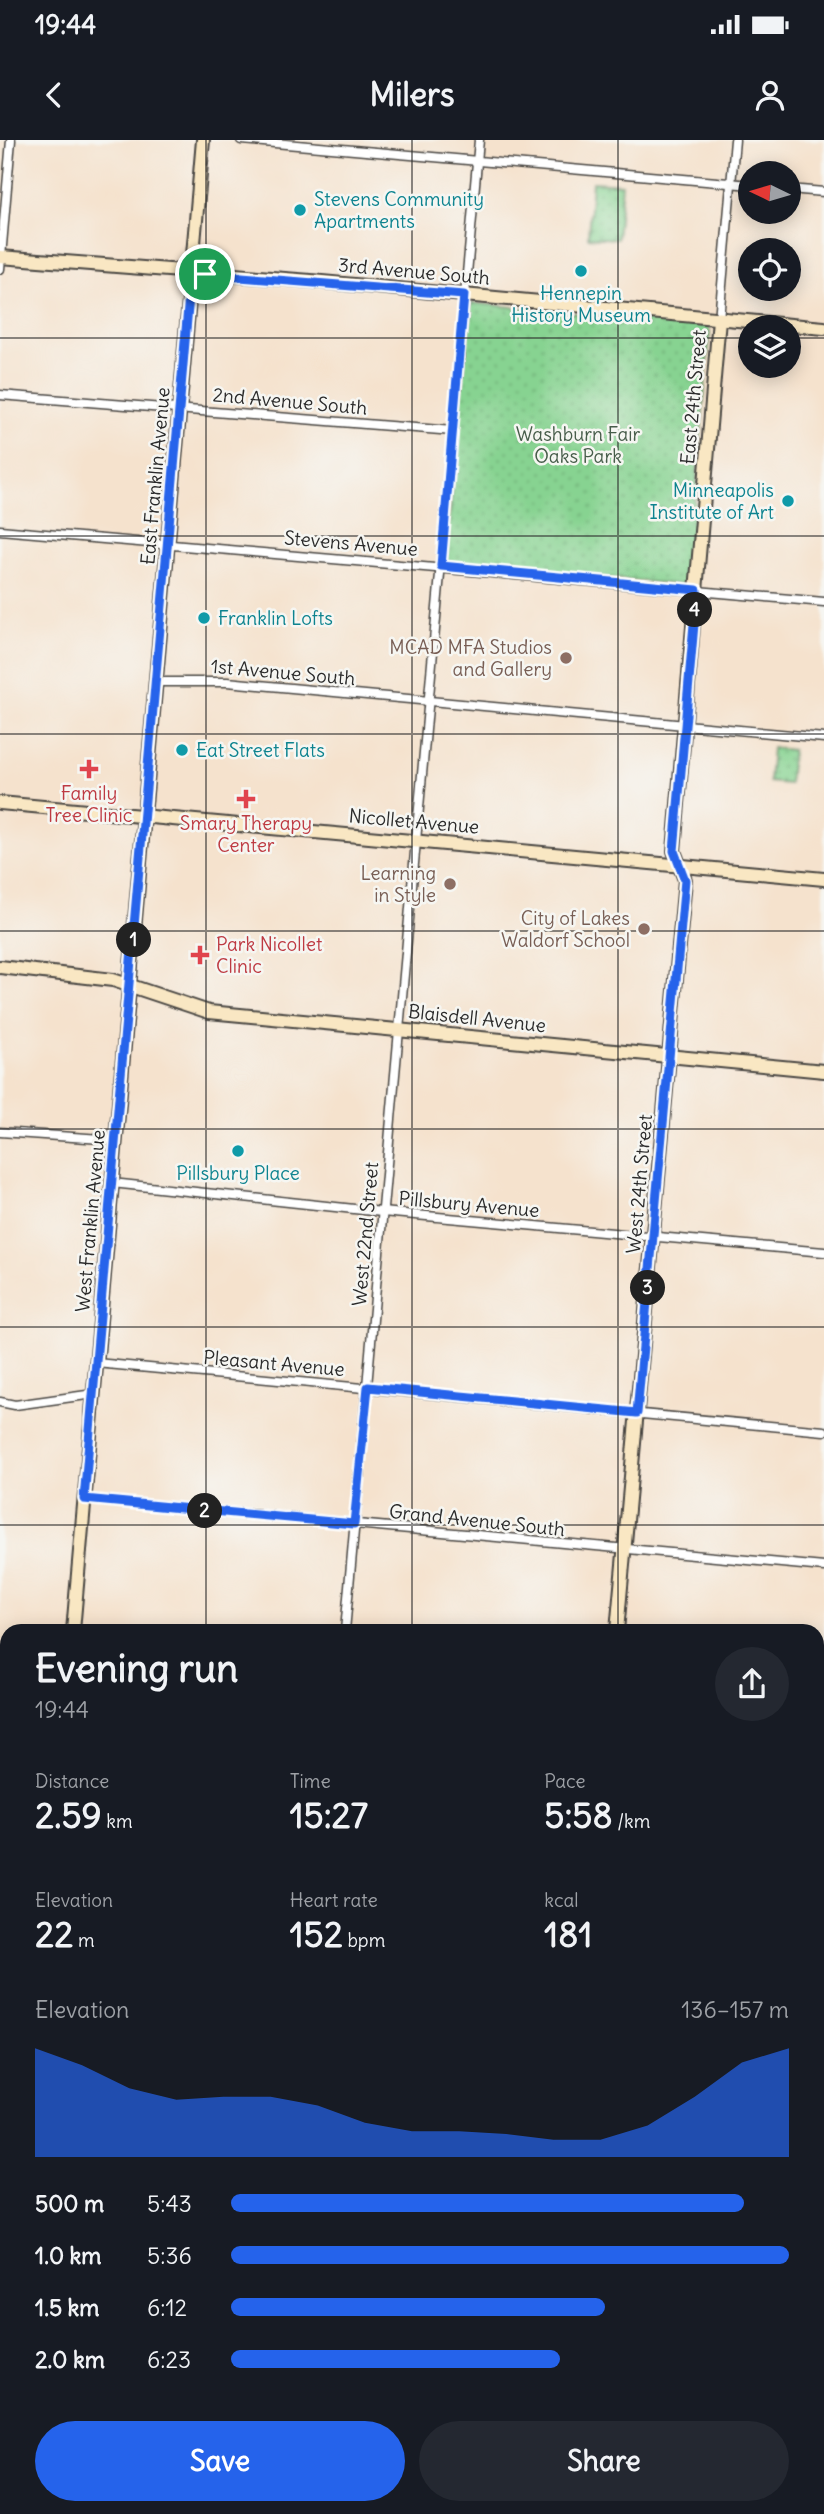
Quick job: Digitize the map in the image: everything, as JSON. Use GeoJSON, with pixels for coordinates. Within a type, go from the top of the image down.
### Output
{"type":"FeatureCollection","features":[{"type":"Feature","properties":{"kind":"street"},"geometry":{"type":"LineString","coordinates":[[0,261],[11,140]]}},
{"type":"Feature","properties":{"kind":"street","name":"East Franklin Avenue"},"geometry":{"type":"LineString","coordinates":[[145,815],[204,140]]}},
{"type":"Feature","properties":{"kind":"street"},"geometry":{"type":"LineString","coordinates":[[241,140],[738,184]]}},
{"type":"Feature","properties":{"kind":"street","name":"West 22nd Street"},"geometry":{"type":"LineString","coordinates":[[346,1624],[479,140]]}},
{"type":"Feature","properties":{"kind":"street","name":"East 24th Street"},"geometry":{"type":"LineString","coordinates":[[679,866],[674,851],[735,140]]}},
{"type":"Feature","properties":{"kind":"street"},"geometry":{"type":"LineString","coordinates":[[802,189],[824,192]]}},
{"type":"Feature","properties":{"kind":"street","name":"3rd Avenue South"},"geometry":{"type":"LineString","coordinates":[[0,261],[464,295],[824,328]]}},
{"type":"Feature","properties":{"kind":"street","name":"2nd Avenue South"},"geometry":{"type":"LineString","coordinates":[[0,395],[453,431]]}},
{"type":"Feature","properties":{"kind":"street","name":"Stevens Avenue"},"geometry":{"type":"LineString","coordinates":[[0,530],[441,566],[824,602]]}},
{"type":"Feature","properties":{"kind":"street","name":"1st Avenue South"},"geometry":{"type":"LineString","coordinates":[[157,682],[227,682],[824,738]]}},
{"type":"Feature","properties":{"kind":"street","name":"Nicollet Avenue"},"geometry":{"type":"LineString","coordinates":[[0,803],[824,880]]}},
{"type":"Feature","properties":{"kind":"street","name":"West Franklin Avenue"},"geometry":{"type":"LineString","coordinates":[[74,1624],[145,815]]}},
{"type":"Feature","properties":{"kind":"street","name":"West 24th Street"},"geometry":{"type":"LineString","coordinates":[[618,1624],[685,880],[679,866]]}},
{"type":"Feature","properties":{"kind":"street","name":"Blaisdell Avenue"},"geometry":{"type":"LineString","coordinates":[[0,967],[113,980],[209,1012],[824,1071]]}},
{"type":"Feature","properties":{"kind":"street"},"geometry":{"type":"LineString","coordinates":[[0,1132],[116,1140]]}},
{"type":"Feature","properties":{"kind":"street","name":"Pillsbury Avenue"},"geometry":{"type":"LineString","coordinates":[[112,1183],[382,1212],[824,1252]]}},
{"type":"Feature","properties":{"kind":"street","name":"Pleasant Avenue"},"geometry":{"type":"LineString","coordinates":[[96,1363],[824,1430]]}},
{"type":"Feature","properties":{"kind":"street"},"geometry":{"type":"LineString","coordinates":[[0,1402],[15,1405],[94,1394]]}},
{"type":"Feature","properties":{"kind":"street","name":"Grand Avenue South"},"geometry":{"type":"LineString","coordinates":[[84,1499],[624,1551],[824,1567]]}},
{"type":"Feature","properties":{"kind":"green space"},"geometry":{"type":"Polygon","coordinates":[[[592,182],[622,184],[617,239],[588,237],[592,182]]]}},
{"type":"Feature","properties":{"kind":"green space","name":"Washburn Fair Oaks Park"},"geometry":{"type":"Polygon","coordinates":[[[472,303],[708,326],[710,332],[688,582],[682,585],[452,564],[446,559],[468,306],[472,303]]]}},
{"type":"Feature","properties":{"kind":"green space"},"geometry":{"type":"Polygon","coordinates":[[[772,748],[792,750],[789,784],[769,782],[772,748]]]}},
{"type":"Feature","properties":{"kind":"place","name":"Stevens Community Apartments"},"geometry":{"type":"Point","coordinates":[300,210]}},
{"type":"Feature","properties":{"kind":"place","name":"Hennepin History Museum"},"geometry":{"type":"Point","coordinates":[581,271]}},
{"type":"Feature","properties":{"kind":"place","name":"Minneapolis Institute of Art"},"geometry":{"type":"Point","coordinates":[788,501]}},
{"type":"Feature","properties":{"kind":"place","name":"Franklin Lofts"},"geometry":{"type":"Point","coordinates":[204,618]}},
{"type":"Feature","properties":{"kind":"place","name":"MCAD MFA Studios and Gallery"},"geometry":{"type":"Point","coordinates":[566,658]}},
{"type":"Feature","properties":{"kind":"place","name":"Eat Street Flats"},"geometry":{"type":"Point","coordinates":[182,750]}},
{"type":"Feature","properties":{"kind":"place","name":"Family Tree Clinic"},"geometry":{"type":"Point","coordinates":[89,769]}},
{"type":"Feature","properties":{"kind":"place","name":"Smary Therapy Center"},"geometry":{"type":"Point","coordinates":[246,799]}},
{"type":"Feature","properties":{"kind":"place","name":"Learning in Style"},"geometry":{"type":"Point","coordinates":[450,884]}},
{"type":"Feature","properties":{"kind":"place","name":"City of Lakes Waldorf School"},"geometry":{"type":"Point","coordinates":[644,929]}},
{"type":"Feature","properties":{"kind":"place","name":"Park Nicollet Clinic"},"geometry":{"type":"Point","coordinates":[200,955]}},
{"type":"Feature","properties":{"kind":"place","name":"Pillsbury Place"},"geometry":{"type":"Point","coordinates":[238,1151]}},
{"type":"Feature","properties":{"kind":"route"},"geometry":{"type":"LineString","coordinates":[[191,273],[205,274],[464,295],[441,566],[697,590],[674,851],[685,880],[637,1413],[368,1387],[354,1524],[84,1499],[191,273]]}}]}
